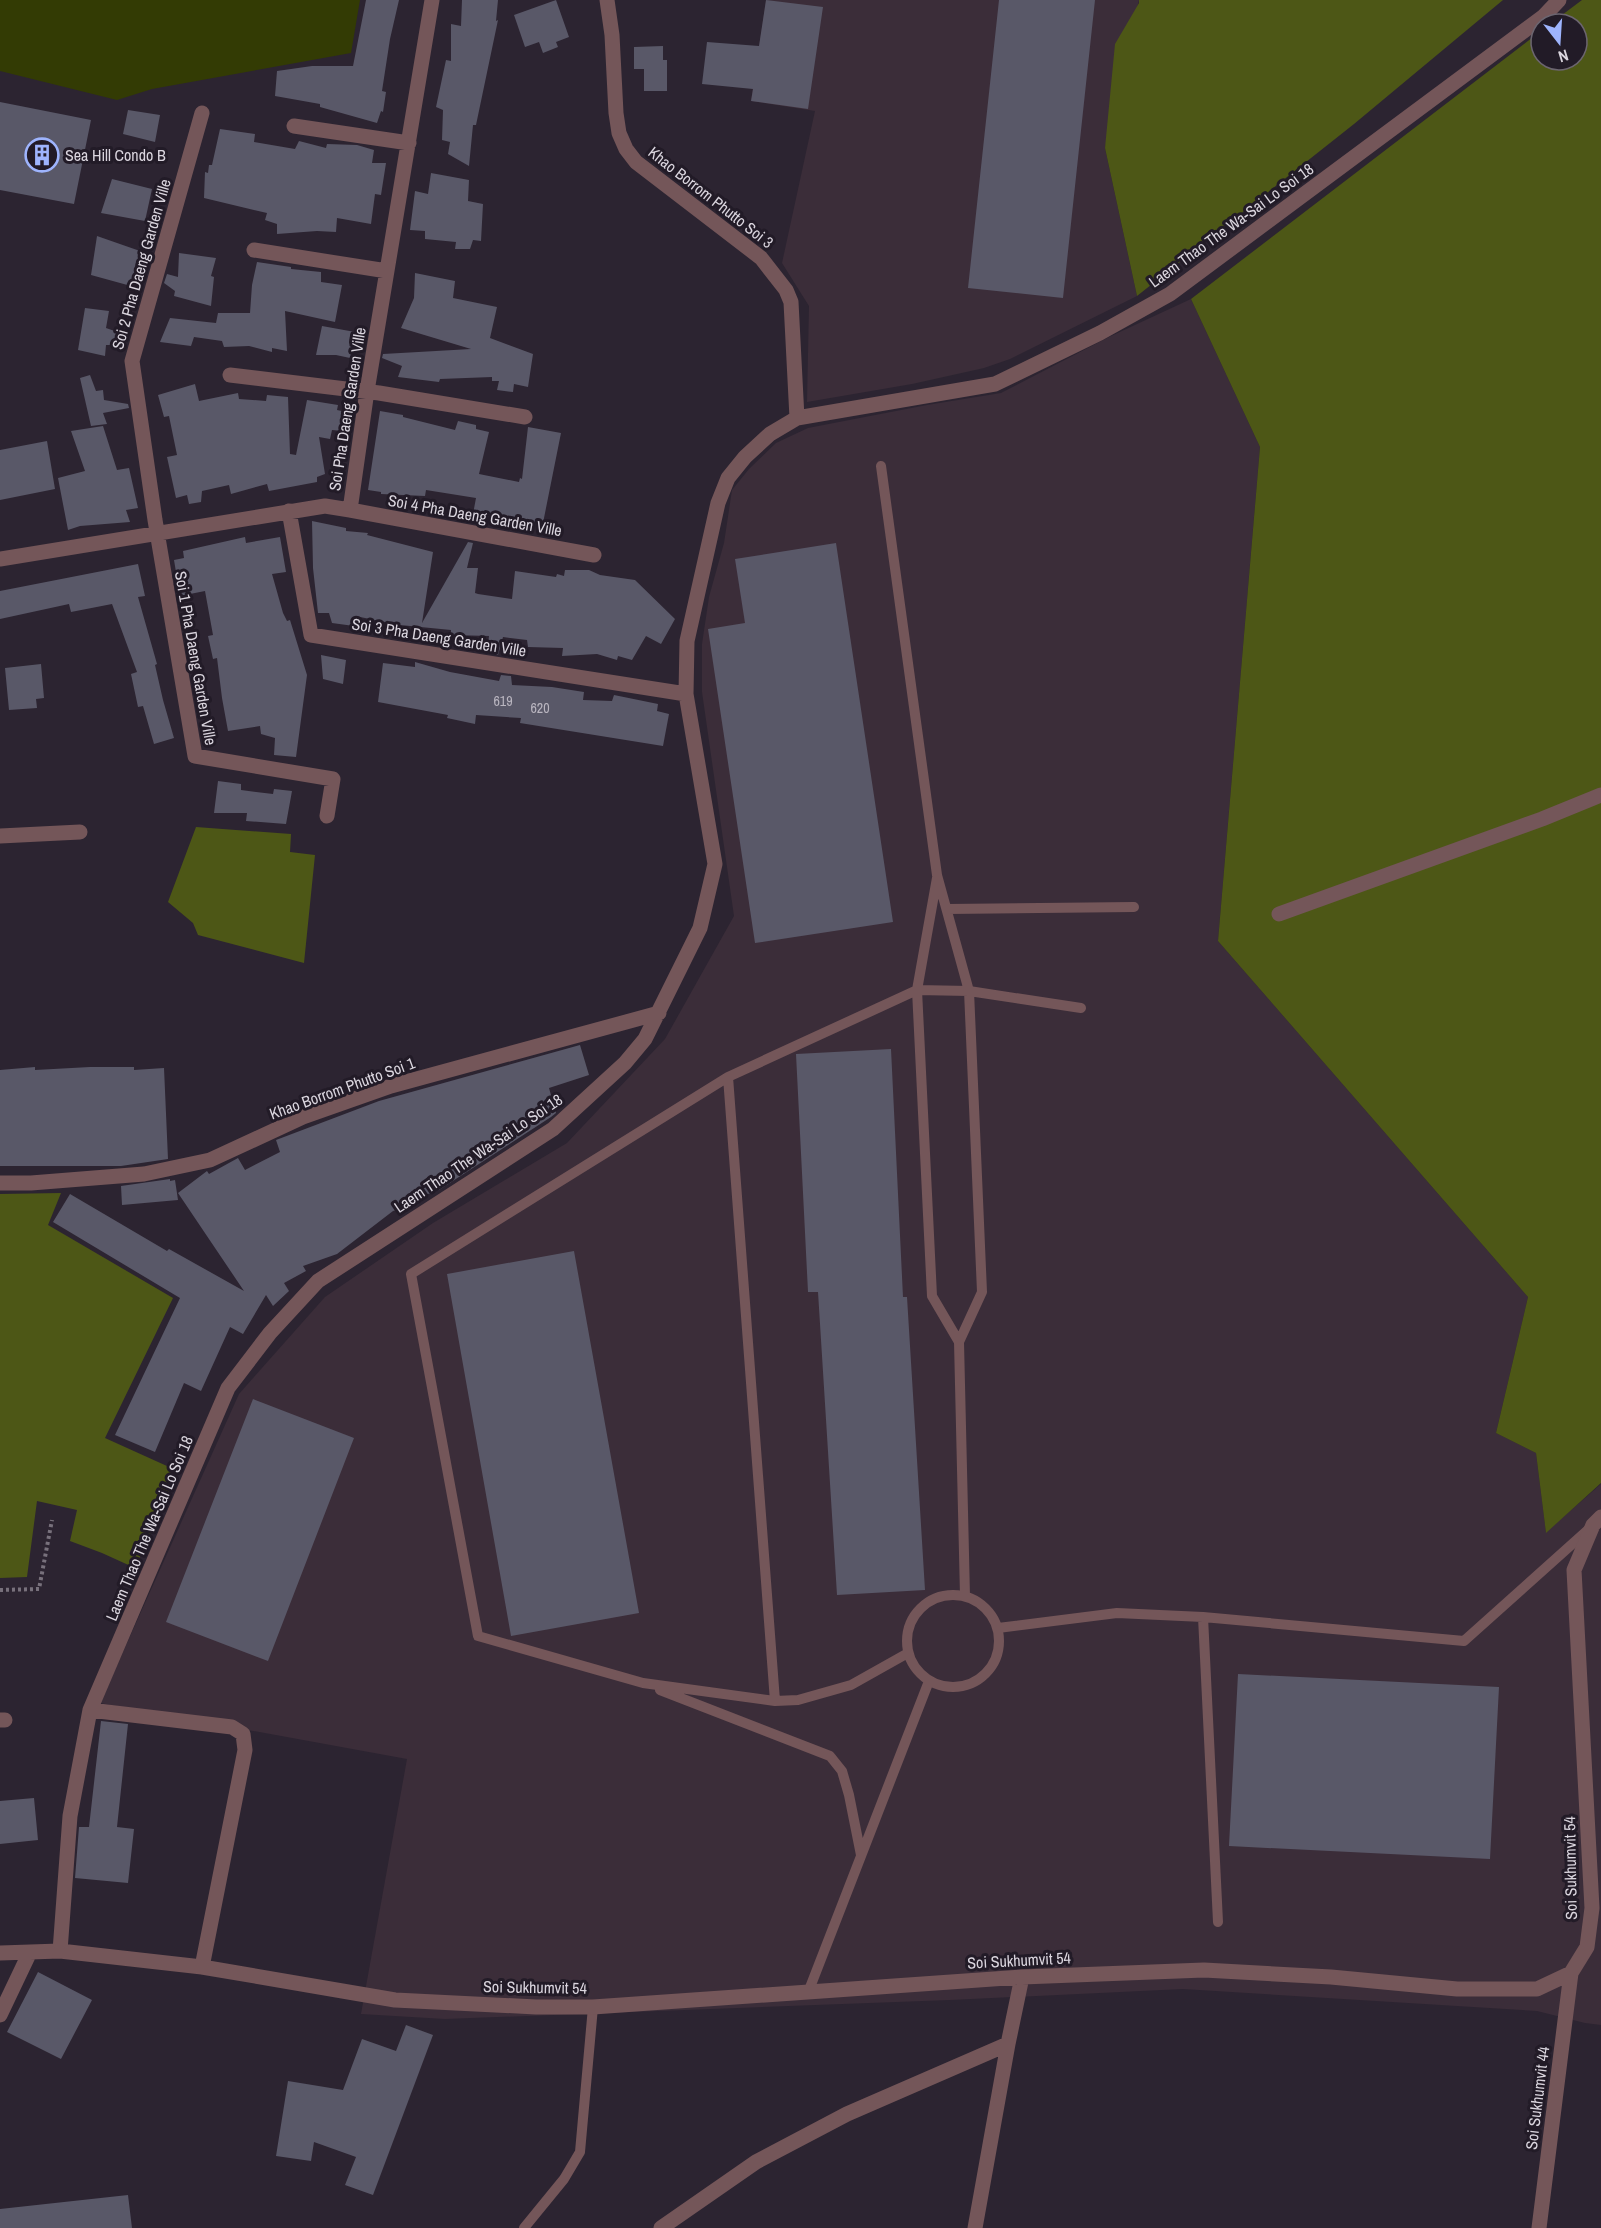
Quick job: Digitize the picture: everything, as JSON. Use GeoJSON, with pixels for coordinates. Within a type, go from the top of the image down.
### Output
{"type":"FeatureCollection","features":[{"type":"Feature","properties":{"kind":"street","name":"Soi Pha Daeng Garden Ville"},"geometry":{"type":"LineString","coordinates":[[0,559],[289,511],[325,506],[350,510],[367,391],[432,0]]}},
{"type":"Feature","properties":{"kind":"street","name":"Khao Borrom Phutto Soi 3"},"geometry":{"type":"LineString","coordinates":[[607,0],[612,35],[616,113],[619,133],[626,149],[636,162],[761,258],[786,290],[791,302],[797,418]]}},
{"type":"Feature","properties":{"kind":"street","name":"Laem Thao The Wa-Sai Lo Soi 18"},"geometry":{"type":"LineString","coordinates":[[60,1951],[70,1816],[90,1710],[228,1388],[270,1333],[318,1281],[553,1129],[625,1063],[645,1039],[700,928],[715,864],[686,694],[687,641],[718,503],[728,478],[745,457],[770,434],[797,418],[994,384],[1100,333],[1170,294],[1544,16],[1559,0]]}},
{"type":"Feature","properties":{"kind":"street","name":"Soi 2 Pha Daeng Garden Ville"},"geometry":{"type":"LineString","coordinates":[[157,533],[132,361],[202,113]]}},
{"type":"Feature","properties":{"kind":"street"},"geometry":{"type":"LineString","coordinates":[[294,126],[409,143]]}},
{"type":"Feature","properties":{"kind":"street"},"geometry":{"type":"LineString","coordinates":[[254,250],[387,271]]}},
{"type":"Feature","properties":{"kind":"street"},"geometry":{"type":"LineString","coordinates":[[230,375],[367,391],[525,417]]}},
{"type":"Feature","properties":{"kind":"street","name":"Soi 4 Pha Daeng Garden Ville"},"geometry":{"type":"LineString","coordinates":[[350,510],[594,555]]}},
{"type":"Feature","properties":{"kind":"street","name":"Soi 3 Pha Daeng Garden Ville"},"geometry":{"type":"LineString","coordinates":[[289,511],[311,635],[686,694]]}},
{"type":"Feature","properties":{"kind":"street","name":"Soi 1 Pha Daeng Garden Ville"},"geometry":{"type":"LineString","coordinates":[[157,533],[195,756],[333,779],[327,816]]}},
{"type":"Feature","properties":{"kind":"street"},"geometry":{"type":"LineString","coordinates":[[1278,914],[1542,819],[1601,795]]}},
{"type":"Feature","properties":{"kind":"street"},"geometry":{"type":"LineString","coordinates":[[0,836],[80,832]]}},
{"type":"Feature","properties":{"kind":"street","name":"Khao Borrom Phutto Soi 1"},"geometry":{"type":"LineString","coordinates":[[0,1183],[31,1183],[144,1173],[210,1160],[303,1117],[391,1086],[659,1013]]}},
{"type":"Feature","properties":{"kind":"street","name":"Soi Sukhumvit 54"},"geometry":{"type":"LineString","coordinates":[[0,1953],[60,1951],[202,1967],[395,2000],[536,2007],[593,2007],[809,1990],[1022,1977],[1204,1970],[1331,1977],[1457,1989],[1537,1989],[1571,1973],[1587,1947],[1592,1908],[1574,1570],[1597,1521]]}},
{"type":"Feature","properties":{"kind":"street"},"geometry":{"type":"LineString","coordinates":[[90,1710],[232,1727],[243,1734],[244,1750],[202,1967]]}},
{"type":"Feature","properties":{"kind":"street"},"geometry":{"type":"LineString","coordinates":[[0,2015],[30,1952]]}},
{"type":"Feature","properties":{"kind":"street","name":"Soi Sukhumvit 44"},"geometry":{"type":"LineString","coordinates":[[1539,2228],[1571,1973]]}},
{"type":"Feature","properties":{"kind":"street"},"geometry":{"type":"LineString","coordinates":[[975,2228],[1022,1977]]}},
{"type":"Feature","properties":{"kind":"street"},"geometry":{"type":"LineString","coordinates":[[661,2228],[756,2162],[847,2114],[1008,2044]]}},
{"type":"Feature","properties":{"kind":"lane"},"geometry":{"type":"LineString","coordinates":[[881,466],[938,875],[969,991],[982,1292],[959,1341],[965,1596]]}},
{"type":"Feature","properties":{"kind":"lane"},"geometry":{"type":"LineString","coordinates":[[938,875],[917,990],[932,1296],[959,1341]]}},
{"type":"Feature","properties":{"kind":"lane"},"geometry":{"type":"LineString","coordinates":[[947,909],[1134,908]]}},
{"type":"Feature","properties":{"kind":"lane"},"geometry":{"type":"LineString","coordinates":[[861,1856],[842,1771],[830,1756],[643,1683],[478,1636],[411,1274],[728,1077],[917,990],[969,991],[1080,1008]]}},
{"type":"Feature","properties":{"kind":"lane"},"geometry":{"type":"LineString","coordinates":[[728,1077],[775,1701]]}},
{"type":"Feature","properties":{"kind":"lane"},"geometry":{"type":"LineString","coordinates":[[998,1628],[1117,1613],[1203,1617],[1464,1641],[1597,1521]]}},
{"type":"Feature","properties":{"kind":"lane"},"geometry":{"type":"LineString","coordinates":[[953,1594],[965,1596],[976,1600],[993,1617],[998,1628],[998,1652],[993,1664],[981,1677],[965,1685],[941,1686],[930,1681],[912,1664],[906,1641],[908,1629],[912,1617],[920,1608],[941,1596],[953,1594]]}},
{"type":"Feature","properties":{"kind":"lane"},"geometry":{"type":"LineString","coordinates":[[1203,1617],[1218,1922]]}},
{"type":"Feature","properties":{"kind":"lane"},"geometry":{"type":"LineString","coordinates":[[643,1683],[775,1701],[798,1700],[851,1685],[908,1653]]}},
{"type":"Feature","properties":{"kind":"lane"},"geometry":{"type":"LineString","coordinates":[[809,1990],[930,1681]]}},
{"type":"Feature","properties":{"kind":"lane"},"geometry":{"type":"LineString","coordinates":[[524,2228],[564,2179],[580,2152],[593,2007]]}},
{"type":"Feature","properties":{"kind":"path"},"geometry":{"type":"LineString","coordinates":[[0,1590],[39,1589],[52,1520]]}},
{"type":"Feature","properties":{"kind":"shaded area"},"geometry":{"type":"Polygon","coordinates":[[[766,0],[1139,0],[1105,148],[1137,296],[1010,359],[984,368],[912,384],[807,402],[809,306],[782,263],[815,111],[751,101],[766,0]]]}},
{"type":"Feature","properties":{"kind":"shaded area"},"geometry":{"type":"Polygon","coordinates":[[[1191,299],[1260,447],[1218,941],[1528,1297],[1496,1433],[1536,1453],[1546,1532],[1601,1484],[1601,2025],[1537,2011],[1183,1989],[445,2019],[361,2014],[407,1759],[100,1703],[239,1394],[325,1297],[433,1223],[567,1143],[665,1039],[734,916],[702,692],[702,644],[709,597],[724,543],[732,490],[749,469],[776,443],[808,428],[1001,393],[1109,337],[1191,299]]]}},
{"type":"Feature","properties":{"kind":"green space"},"geometry":{"type":"Polygon","coordinates":[[[0,0],[360,0],[351,53],[152,89],[117,100],[0,71],[0,0]]]}},
{"type":"Feature","properties":{"kind":"green space"},"geometry":{"type":"Polygon","coordinates":[[[1139,0],[1503,0],[1354,124],[1137,296],[1105,148],[1115,44],[1139,0]]]}},
{"type":"Feature","properties":{"kind":"green space"},"geometry":{"type":"Polygon","coordinates":[[[1582,0],[1601,0],[1601,1483],[1546,1533],[1536,1453],[1496,1433],[1528,1297],[1218,941],[1260,447],[1191,299],[1529,40],[1529,72],[1589,72],[1589,12],[1566,12],[1582,0]]]}},
{"type":"Feature","properties":{"kind":"green space"},"geometry":{"type":"Polygon","coordinates":[[[196,827],[291,834],[290,852],[315,855],[304,963],[198,935],[193,923],[168,902],[196,827]]]}},
{"type":"Feature","properties":{"kind":"green space"},"geometry":{"type":"Polygon","coordinates":[[[61,1193],[48,1225],[173,1298],[105,1438],[178,1471],[135,1568],[70,1541],[77,1510],[37,1501],[27,1577],[0,1578],[0,1194],[61,1193]]]}},
{"type":"Feature","properties":{"kind":"building"},"geometry":{"type":"Polygon","coordinates":[[[366,0],[399,0],[382,91],[386,92],[383,112],[381,111],[377,123],[320,107],[320,104],[275,96],[277,71],[312,66],[353,66],[366,0]]]}},
{"type":"Feature","properties":{"kind":"building"},"geometry":{"type":"Polygon","coordinates":[[[462,0],[498,0],[496,21],[498,20],[476,125],[473,125],[469,166],[448,154],[450,142],[442,140],[443,110],[436,107],[446,60],[451,61],[451,24],[461,26],[462,0]]]}},
{"type":"Feature","properties":{"kind":"building"},"geometry":{"type":"Polygon","coordinates":[[[556,0],[569,37],[556,42],[558,47],[543,53],[539,42],[525,47],[514,15],[556,0]]]}},
{"type":"Feature","properties":{"kind":"building"},"geometry":{"type":"Polygon","coordinates":[[[766,0],[823,7],[808,109],[751,101],[753,89],[702,84],[707,42],[759,46],[766,0]]]}},
{"type":"Feature","properties":{"kind":"building"},"geometry":{"type":"Polygon","coordinates":[[[999,0],[1095,0],[1063,298],[968,288],[999,0]]]}},
{"type":"Feature","properties":{"kind":"building"},"geometry":{"type":"Polygon","coordinates":[[[663,46],[663,60],[667,60],[667,91],[644,91],[644,69],[634,69],[634,47],[663,46]]]}},
{"type":"Feature","properties":{"kind":"building","name":"Sea Hill Condo B"},"geometry":{"type":"Polygon","coordinates":[[[0,102],[91,120],[74,204],[0,190],[0,102]]]}},
{"type":"Feature","properties":{"kind":"building"},"geometry":{"type":"Polygon","coordinates":[[[128,110],[160,115],[155,142],[123,134],[128,110]]]}},
{"type":"Feature","properties":{"kind":"building"},"geometry":{"type":"Polygon","coordinates":[[[220,129],[255,134],[254,142],[295,149],[299,141],[326,148],[327,144],[357,145],[374,150],[372,163],[386,163],[381,195],[375,194],[371,224],[337,218],[336,232],[277,234],[277,224],[265,220],[267,213],[204,198],[205,172],[208,173],[209,165],[212,165],[220,129]]]}},
{"type":"Feature","properties":{"kind":"building"},"geometry":{"type":"Polygon","coordinates":[[[431,173],[469,180],[468,201],[483,204],[481,241],[473,240],[470,249],[455,249],[456,242],[425,239],[425,231],[410,230],[415,191],[428,194],[431,173]]]}},
{"type":"Feature","properties":{"kind":"building"},"geometry":{"type":"Polygon","coordinates":[[[112,179],[152,189],[145,221],[101,213],[112,179]]]}},
{"type":"Feature","properties":{"kind":"building"},"geometry":{"type":"Polygon","coordinates":[[[97,236],[140,251],[131,286],[91,275],[97,236]]]}},
{"type":"Feature","properties":{"kind":"building"},"geometry":{"type":"Polygon","coordinates":[[[179,253],[216,258],[211,276],[214,277],[211,306],[174,296],[175,291],[164,283],[167,274],[178,277],[179,253]]]}},
{"type":"Feature","properties":{"kind":"building"},"geometry":{"type":"Polygon","coordinates":[[[257,262],[321,272],[321,282],[342,285],[335,322],[285,311],[287,351],[272,348],[272,352],[249,346],[224,347],[222,341],[194,337],[191,346],[160,342],[170,318],[216,323],[218,313],[250,313],[252,285],[257,262]]]}},
{"type":"Feature","properties":{"kind":"building"},"geometry":{"type":"Polygon","coordinates":[[[415,273],[455,281],[453,298],[497,307],[490,338],[533,354],[528,387],[514,384],[513,392],[497,390],[499,381],[492,381],[492,377],[440,379],[439,382],[398,377],[402,366],[382,358],[383,354],[471,349],[401,328],[414,298],[415,273]]]}},
{"type":"Feature","properties":{"kind":"building"},"geometry":{"type":"Polygon","coordinates":[[[85,308],[109,311],[106,328],[129,336],[126,345],[106,345],[105,356],[78,350],[85,308]]]}},
{"type":"Feature","properties":{"kind":"building"},"geometry":{"type":"Polygon","coordinates":[[[322,326],[355,332],[350,358],[316,355],[322,326]]]}},
{"type":"Feature","properties":{"kind":"building"},"geometry":{"type":"Polygon","coordinates":[[[90,375],[96,391],[103,390],[104,400],[128,404],[129,408],[103,413],[107,424],[91,426],[80,378],[90,375]]]}},
{"type":"Feature","properties":{"kind":"building"},"geometry":{"type":"Polygon","coordinates":[[[195,384],[199,401],[238,393],[239,399],[266,401],[267,395],[288,397],[290,454],[296,455],[307,400],[338,405],[337,410],[346,412],[343,431],[332,430],[330,439],[319,437],[325,474],[317,477],[317,482],[269,491],[267,484],[231,494],[229,485],[202,491],[201,502],[189,504],[187,495],[176,498],[167,457],[177,455],[169,416],[164,417],[158,395],[195,384]]]}},
{"type":"Feature","properties":{"kind":"building"},"geometry":{"type":"Polygon","coordinates":[[[380,411],[455,430],[458,421],[476,425],[476,429],[489,432],[479,474],[519,482],[520,478],[522,479],[528,427],[561,433],[543,523],[536,522],[535,526],[506,520],[483,519],[484,514],[473,514],[476,498],[426,490],[425,496],[381,494],[381,492],[368,490],[380,411]]]}},
{"type":"Feature","properties":{"kind":"building"},"geometry":{"type":"Polygon","coordinates":[[[103,426],[117,470],[129,468],[138,508],[126,510],[130,522],[80,526],[68,530],[58,478],[85,471],[71,431],[103,426]]]}},
{"type":"Feature","properties":{"kind":"building"},"geometry":{"type":"Polygon","coordinates":[[[47,441],[55,489],[0,500],[0,450],[47,441]]]}},
{"type":"Feature","properties":{"kind":"building"},"geometry":{"type":"Polygon","coordinates":[[[312,521],[346,528],[346,531],[368,533],[367,535],[433,552],[422,623],[468,542],[473,543],[467,568],[478,568],[475,593],[512,599],[515,571],[556,577],[557,574],[564,576],[565,570],[589,570],[600,575],[635,580],[675,619],[661,644],[646,636],[632,660],[618,656],[617,660],[597,654],[562,656],[563,648],[528,647],[527,640],[503,637],[498,655],[487,653],[489,636],[451,635],[451,630],[400,625],[355,616],[354,626],[332,623],[329,613],[318,613],[313,568],[312,521]]]}},
{"type":"Feature","properties":{"kind":"building"},"geometry":{"type":"Polygon","coordinates":[[[245,537],[246,543],[280,537],[286,572],[272,574],[283,613],[287,621],[290,620],[307,675],[296,757],[274,755],[275,738],[261,734],[260,726],[228,731],[217,658],[213,659],[208,636],[213,635],[205,591],[180,596],[174,560],[184,558],[183,551],[245,537]]]}},
{"type":"Feature","properties":{"kind":"building"},"geometry":{"type":"Polygon","coordinates":[[[836,543],[893,922],[755,943],[708,629],[745,623],[735,559],[836,543]]]}},
{"type":"Feature","properties":{"kind":"building"},"geometry":{"type":"Polygon","coordinates":[[[138,564],[145,596],[138,597],[157,664],[155,665],[163,700],[174,738],[154,744],[143,706],[138,707],[131,674],[137,672],[112,604],[71,612],[69,604],[0,619],[0,591],[138,564]]]}},
{"type":"Feature","properties":{"kind":"building"},"geometry":{"type":"Polygon","coordinates":[[[321,655],[346,660],[343,684],[323,679],[321,655]]]}},
{"type":"Feature","properties":{"kind":"building"},"geometry":{"type":"Polygon","coordinates":[[[415,662],[450,672],[499,681],[501,675],[511,676],[512,685],[552,687],[584,692],[583,700],[612,701],[614,695],[658,704],[657,711],[669,714],[663,746],[520,723],[521,718],[476,715],[475,724],[447,718],[448,715],[378,702],[383,663],[415,667],[415,662]]]}},
{"type":"Feature","properties":{"kind":"building"},"geometry":{"type":"Polygon","coordinates":[[[41,664],[44,698],[36,699],[37,708],[9,710],[5,668],[41,664]]]}},
{"type":"Feature","properties":{"kind":"building"},"geometry":{"type":"Polygon","coordinates":[[[218,781],[241,784],[241,790],[273,794],[274,789],[292,791],[286,824],[246,821],[247,813],[214,813],[218,781]]]}},
{"type":"Feature","properties":{"kind":"building"},"geometry":{"type":"Polygon","coordinates":[[[580,1045],[589,1075],[549,1088],[556,1113],[439,1190],[409,1201],[410,1206],[393,1211],[337,1254],[303,1266],[306,1271],[284,1283],[289,1291],[273,1306],[266,1295],[243,1334],[230,1327],[201,1391],[184,1383],[155,1452],[115,1435],[180,1298],[53,1222],[70,1194],[167,1251],[169,1249],[244,1291],[178,1193],[207,1171],[209,1174],[238,1158],[245,1170],[280,1152],[276,1140],[379,1101],[580,1045]]]}},
{"type":"Feature","properties":{"kind":"building"},"geometry":{"type":"Polygon","coordinates":[[[891,1049],[903,1297],[907,1297],[925,1590],[837,1595],[818,1292],[808,1292],[796,1054],[891,1049]]]}},
{"type":"Feature","properties":{"kind":"building"},"geometry":{"type":"Polygon","coordinates":[[[35,1067],[35,1070],[90,1067],[134,1067],[134,1070],[164,1068],[168,1159],[121,1166],[0,1166],[0,1070],[35,1067]]]}},
{"type":"Feature","properties":{"kind":"building"},"geometry":{"type":"Polygon","coordinates":[[[170,1179],[170,1181],[175,1180],[178,1200],[122,1205],[121,1186],[170,1179]]]}},
{"type":"Feature","properties":{"kind":"building"},"geometry":{"type":"Polygon","coordinates":[[[574,1251],[639,1613],[511,1636],[447,1274],[574,1251]]]}},
{"type":"Feature","properties":{"kind":"building"},"geometry":{"type":"Polygon","coordinates":[[[253,1399],[354,1438],[268,1661],[166,1622],[253,1399]]]}},
{"type":"Feature","properties":{"kind":"building"},"geometry":{"type":"Polygon","coordinates":[[[1238,1674],[1499,1687],[1490,1859],[1229,1846],[1238,1674]]]}},
{"type":"Feature","properties":{"kind":"building"},"geometry":{"type":"Polygon","coordinates":[[[101,1721],[128,1724],[117,1827],[134,1829],[128,1883],[75,1878],[79,1827],[89,1827],[101,1721]]]}},
{"type":"Feature","properties":{"kind":"building"},"geometry":{"type":"Polygon","coordinates":[[[34,1798],[38,1840],[0,1844],[0,1801],[34,1798]]]}},
{"type":"Feature","properties":{"kind":"building"},"geometry":{"type":"Polygon","coordinates":[[[38,1972],[92,2000],[61,2059],[7,2032],[38,1972]]]}},
{"type":"Feature","properties":{"kind":"building"},"geometry":{"type":"Polygon","coordinates":[[[406,2025],[433,2035],[373,2195],[345,2185],[356,2157],[314,2142],[311,2161],[276,2156],[288,2081],[343,2090],[362,2039],[396,2051],[406,2025]]]}},
{"type":"Feature","properties":{"kind":"building"},"geometry":{"type":"Polygon","coordinates":[[[128,2195],[132,2228],[0,2228],[0,2209],[128,2195]]]}},
{"type":"Feature","properties":{"kind":"place","name":"Sea Hill Condo B"},"geometry":{"type":"Point","coordinates":[42,155]}}]}
